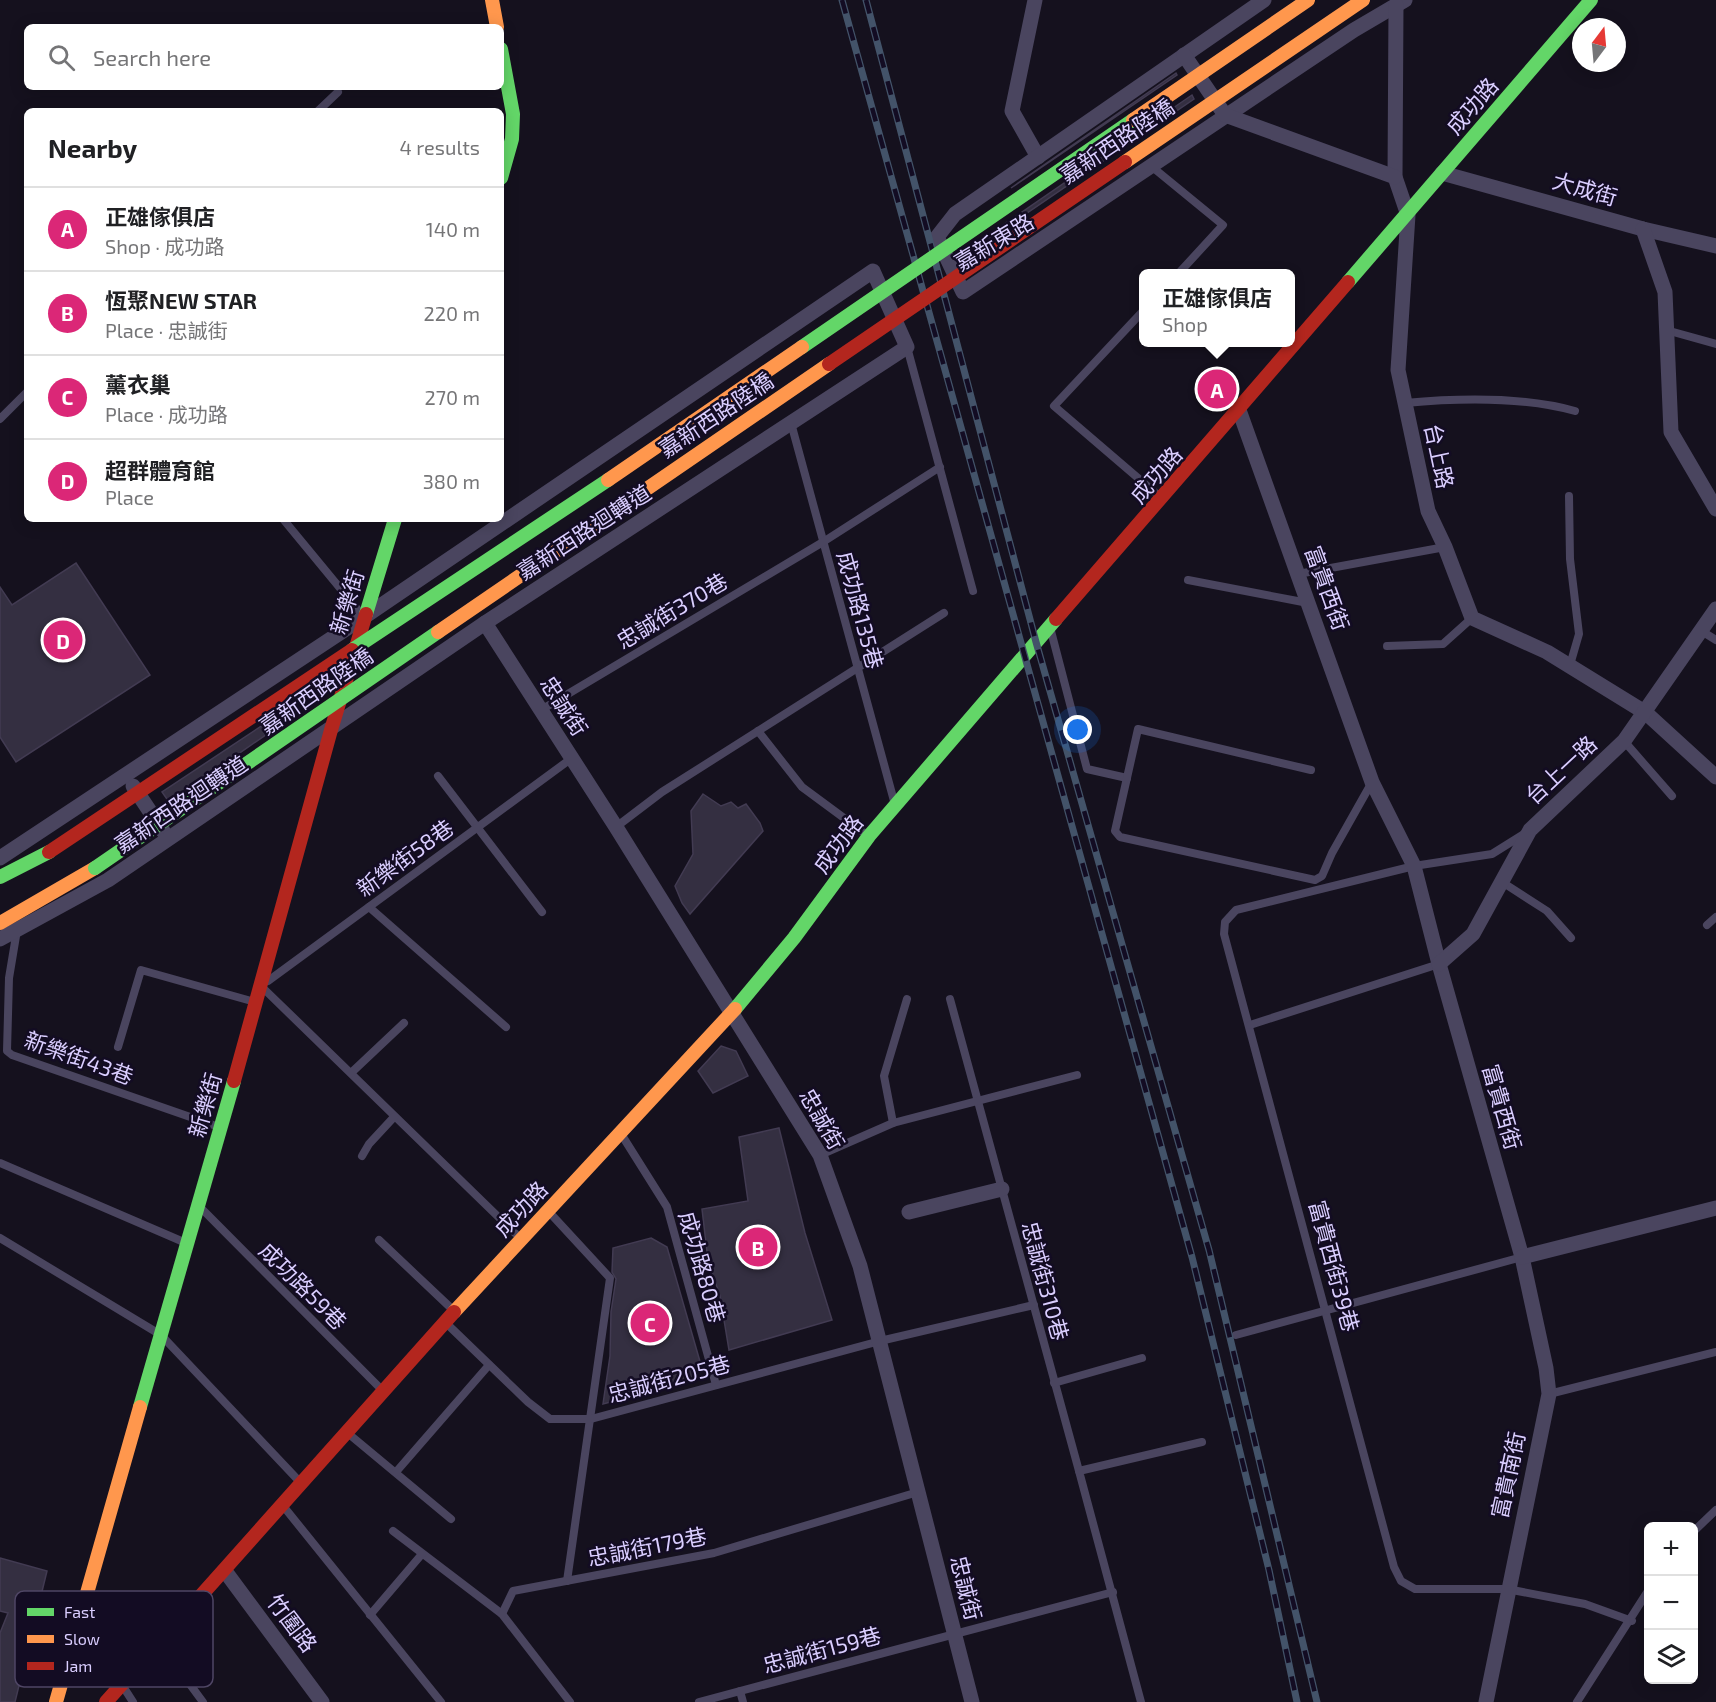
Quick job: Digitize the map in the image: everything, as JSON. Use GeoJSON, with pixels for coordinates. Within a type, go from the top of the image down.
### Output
{"type":"FeatureCollection","features":[{"type":"Feature","properties":{"kind":"street"},"geometry":{"type":"LineString","coordinates":[[492,0],[496,24]]}},
{"type":"Feature","properties":{"kind":"street"},"geometry":{"type":"LineString","coordinates":[[1035,0],[1012,111],[1038,157]]}},
{"type":"Feature","properties":{"kind":"street","name":"嘉新東路"},"geometry":{"type":"LineString","coordinates":[[1264,0],[956,214],[937,237],[963,292],[1225,115],[1354,30],[1401,3]]}},
{"type":"Feature","properties":{"kind":"street","name":"嘉新西路陸橋"},"geometry":{"type":"LineString","coordinates":[[0,877],[49,852],[641,458],[1308,0]]}},
{"type":"Feature","properties":{"kind":"street","name":"嘉新西路陸橋"},"geometry":{"type":"LineString","coordinates":[[0,923],[95,868],[640,492],[1363,0]]}},
{"type":"Feature","properties":{"kind":"street","name":"成功路"},"geometry":{"type":"LineString","coordinates":[[1295,345],[1591,0]]}},
{"type":"Feature","properties":{"kind":"street","name":"台上路"},"geometry":{"type":"LineString","coordinates":[[1401,3],[1395,177],[1408,215],[1398,369],[1428,511],[1445,547],[1472,618]]}},
{"type":"Feature","properties":{"kind":"street"},"geometry":{"type":"LineString","coordinates":[[1184,56],[1225,115],[1395,177]]}},
{"type":"Feature","properties":{"kind":"street"},"geometry":{"type":"LineString","coordinates":[[504,65],[513,114],[512,139],[504,167]]}},
{"type":"Feature","properties":{"kind":"street","name":"大成街"},"geometry":{"type":"LineString","coordinates":[[1442,173],[1643,229],[1716,246]]}},
{"type":"Feature","properties":{"kind":"street"},"geometry":{"type":"LineString","coordinates":[[1643,229],[1665,292],[1671,432],[1716,509]]}},
{"type":"Feature","properties":{"kind":"street"},"geometry":{"type":"LineString","coordinates":[[504,522],[873,271],[907,347]]}},
{"type":"Feature","properties":{"kind":"street","name":"嘉新西路迴轉道"},"geometry":{"type":"LineString","coordinates":[[0,939],[108,880],[485,623],[907,347]]}},
{"type":"Feature","properties":{"kind":"street","name":"成功路"},"geometry":{"type":"LineString","coordinates":[[206,1591],[281,1503],[450,1317],[732,1013],[794,938],[869,837],[895,806],[1294,347]]}},
{"type":"Feature","properties":{"kind":"street","name":"富貴西街"},"geometry":{"type":"LineString","coordinates":[[1239,410],[1372,782],[1414,866],[1439,964],[1522,1257]]}},
{"type":"Feature","properties":{"kind":"street","name":"新樂街"},"geometry":{"type":"LineString","coordinates":[[88,1591],[261,986],[331,730],[395,522]]}},
{"type":"Feature","properties":{"kind":"street"},"geometry":{"type":"LineString","coordinates":[[0,858],[127,776],[504,522]]}},
{"type":"Feature","properties":{"kind":"street","name":"台上一路"},"geometry":{"type":"LineString","coordinates":[[1439,964],[1473,934],[1530,830],[1624,741],[1646,713],[1716,609]]}},
{"type":"Feature","properties":{"kind":"street"},"geometry":{"type":"LineString","coordinates":[[1472,618],[1570,665],[1646,713],[1716,777]]}},
{"type":"Feature","properties":{"kind":"street","name":"忠誠街"},"geometry":{"type":"LineString","coordinates":[[485,623],[616,827],[819,1155],[860,1266],[972,1702]]}},
{"type":"Feature","properties":{"kind":"street"},"geometry":{"type":"LineString","coordinates":[[127,776],[168,839]]}},
{"type":"Feature","properties":{"kind":"street"},"geometry":{"type":"LineString","coordinates":[[909,1212],[1002,1189]]}},
{"type":"Feature","properties":{"kind":"street"},"geometry":{"type":"LineString","coordinates":[[1522,1257],[1716,1208]]}},
{"type":"Feature","properties":{"kind":"street","name":"富貴南街"},"geometry":{"type":"LineString","coordinates":[[1486,1702],[1548,1394],[1546,1368],[1522,1257]]}},
{"type":"Feature","properties":{"kind":"street","name":"竹圍路"},"geometry":{"type":"LineString","coordinates":[[225,1571],[322,1702]]}},
{"type":"Feature","properties":{"kind":"street","name":"新樂街"},"geometry":{"type":"LineString","coordinates":[[56,1702],[60,1687]]}},
{"type":"Feature","properties":{"kind":"street","name":"成功路"},"geometry":{"type":"LineString","coordinates":[[106,1702],[118,1687]]}},
{"type":"Feature","properties":{"kind":"lane"},"geometry":{"type":"LineString","coordinates":[[321,108],[338,92]]}},
{"type":"Feature","properties":{"kind":"lane"},"geometry":{"type":"LineString","coordinates":[[1151,166],[1223,225],[1182,269]]}},
{"type":"Feature","properties":{"kind":"lane"},"geometry":{"type":"LineString","coordinates":[[1139,314],[1054,406],[1163,499]]}},
{"type":"Feature","properties":{"kind":"lane"},"geometry":{"type":"LineString","coordinates":[[1666,330],[1716,344]]}},
{"type":"Feature","properties":{"kind":"lane"},"geometry":{"type":"LineString","coordinates":[[907,347],[974,591]]}},
{"type":"Feature","properties":{"kind":"lane"},"geometry":{"type":"LineString","coordinates":[[0,418],[24,395]]}},
{"type":"Feature","properties":{"kind":"lane"},"geometry":{"type":"LineString","coordinates":[[1405,403],[1453,398],[1528,404],[1575,411]]}},
{"type":"Feature","properties":{"kind":"lane","name":"成功路135巷"},"geometry":{"type":"LineString","coordinates":[[791,423],[895,806]]}},
{"type":"Feature","properties":{"kind":"lane","name":"忠誠街370巷"},"geometry":{"type":"LineString","coordinates":[[540,711],[823,542],[940,467]]}},
{"type":"Feature","properties":{"kind":"lane"},"geometry":{"type":"LineString","coordinates":[[1569,496],[1570,559],[1579,634],[1570,665]]}},
{"type":"Feature","properties":{"kind":"lane"},"geometry":{"type":"LineString","coordinates":[[285,522],[364,617]]}},
{"type":"Feature","properties":{"kind":"lane"},"geometry":{"type":"LineString","coordinates":[[1298,574],[1445,547]]}},
{"type":"Feature","properties":{"kind":"lane"},"geometry":{"type":"LineString","coordinates":[[1188,580],[1308,603]]}},
{"type":"Feature","properties":{"kind":"lane"},"geometry":{"type":"LineString","coordinates":[[616,827],[662,792],[858,670],[944,613]]}},
{"type":"Feature","properties":{"kind":"lane"},"geometry":{"type":"LineString","coordinates":[[1387,646],[1443,644],[1472,618]]}},
{"type":"Feature","properties":{"kind":"lane"},"geometry":{"type":"LineString","coordinates":[[1050,626],[1087,769],[1126,778]]}},
{"type":"Feature","properties":{"kind":"lane"},"geometry":{"type":"LineString","coordinates":[[1700,630],[1716,640]]}},
{"type":"Feature","properties":{"kind":"lane"},"geometry":{"type":"LineString","coordinates":[[1311,770],[1138,729],[1115,831],[1120,837],[1315,880],[1322,876],[1332,853],[1372,782]]}},
{"type":"Feature","properties":{"kind":"lane"},"geometry":{"type":"LineString","coordinates":[[758,731],[802,787],[869,837]]}},
{"type":"Feature","properties":{"kind":"lane"},"geometry":{"type":"LineString","coordinates":[[1624,741],[1672,796]]}},
{"type":"Feature","properties":{"kind":"lane","name":"新樂街58巷"},"geometry":{"type":"LineString","coordinates":[[261,986],[572,758]]}},
{"type":"Feature","properties":{"kind":"lane"},"geometry":{"type":"LineString","coordinates":[[438,776],[542,912]]}},
{"type":"Feature","properties":{"kind":"lane","name":"富貴西街39巷"},"geometry":{"type":"LineString","coordinates":[[1530,830],[1492,854],[1414,866],[1236,910],[1225,922],[1224,934],[1251,1025],[1394,1567],[1401,1581],[1415,1589],[1507,1589],[1585,1604],[1632,1621]]}},
{"type":"Feature","properties":{"kind":"lane"},"geometry":{"type":"LineString","coordinates":[[1503,882],[1547,912],[1571,938]]}},
{"type":"Feature","properties":{"kind":"lane"},"geometry":{"type":"LineString","coordinates":[[369,907],[506,1027]]}},
{"type":"Feature","properties":{"kind":"lane"},"geometry":{"type":"LineString","coordinates":[[1707,926],[1716,917]]}},
{"type":"Feature","properties":{"kind":"lane","name":"新樂街43巷"},"geometry":{"type":"LineString","coordinates":[[17,930],[9,978],[7,1051],[12,1055],[220,1127]]}},
{"type":"Feature","properties":{"kind":"lane"},"geometry":{"type":"LineString","coordinates":[[1251,1025],[1439,964]]}},
{"type":"Feature","properties":{"kind":"lane"},"geometry":{"type":"LineString","coordinates":[[118,1047],[141,970],[256,1003]]}},
{"type":"Feature","properties":{"kind":"lane"},"geometry":{"type":"LineString","coordinates":[[261,986],[521,1239]]}},
{"type":"Feature","properties":{"kind":"lane"},"geometry":{"type":"LineString","coordinates":[[893,1123],[884,1076],[907,999]]}},
{"type":"Feature","properties":{"kind":"lane","name":"忠誠街310巷"},"geometry":{"type":"LineString","coordinates":[[950,999],[1113,1592],[1141,1702]]}},
{"type":"Feature","properties":{"kind":"lane"},"geometry":{"type":"LineString","coordinates":[[351,1073],[404,1023]]}},
{"type":"Feature","properties":{"kind":"lane"},"geometry":{"type":"LineString","coordinates":[[819,1155],[893,1123],[977,1099],[1077,1075]]}},
{"type":"Feature","properties":{"kind":"lane"},"geometry":{"type":"LineString","coordinates":[[362,1156],[369,1144],[394,1117]]}},
{"type":"Feature","properties":{"kind":"lane","name":"成功路80巷"},"geometry":{"type":"LineString","coordinates":[[621,1133],[667,1208],[716,1385]]}},
{"type":"Feature","properties":{"kind":"lane"},"geometry":{"type":"LineString","coordinates":[[0,1163],[187,1244]]}},
{"type":"Feature","properties":{"kind":"lane","name":"成功路59巷"},"geometry":{"type":"LineString","coordinates":[[198,1205],[383,1392]]}},
{"type":"Feature","properties":{"kind":"lane"},"geometry":{"type":"LineString","coordinates":[[379,1240],[450,1317],[489,1365],[528,1402],[550,1419],[591,1419],[610,1278],[548,1211]]}},
{"type":"Feature","properties":{"kind":"lane"},"geometry":{"type":"LineString","coordinates":[[0,1238],[161,1335],[300,1482]]}},
{"type":"Feature","properties":{"kind":"lane"},"geometry":{"type":"LineString","coordinates":[[1236,1335],[1522,1257]]}},
{"type":"Feature","properties":{"kind":"lane","name":"忠誠街205巷"},"geometry":{"type":"LineString","coordinates":[[567,1581],[591,1419],[880,1341],[1034,1305]]}},
{"type":"Feature","properties":{"kind":"lane"},"geometry":{"type":"LineString","coordinates":[[1548,1394],[1716,1352]]}},
{"type":"Feature","properties":{"kind":"lane"},"geometry":{"type":"LineString","coordinates":[[1054,1383],[1142,1359]]}},
{"type":"Feature","properties":{"kind":"lane"},"geometry":{"type":"LineString","coordinates":[[396,1472],[489,1365]]}},
{"type":"Feature","properties":{"kind":"lane"},"geometry":{"type":"LineString","coordinates":[[346,1432],[452,1519]]}},
{"type":"Feature","properties":{"kind":"lane"},"geometry":{"type":"LineString","coordinates":[[1079,1471],[1202,1442]]}},
{"type":"Feature","properties":{"kind":"lane","name":"忠誠街179巷"},"geometry":{"type":"LineString","coordinates":[[502,1614],[513,1591],[714,1553],[918,1492]]}},
{"type":"Feature","properties":{"kind":"lane"},"geometry":{"type":"LineString","coordinates":[[281,1503],[441,1702]]}},
{"type":"Feature","properties":{"kind":"lane"},"geometry":{"type":"LineString","coordinates":[[1698,1527],[1716,1510]]}},
{"type":"Feature","properties":{"kind":"lane"},"geometry":{"type":"LineString","coordinates":[[393,1531],[502,1614],[570,1702]]}},
{"type":"Feature","properties":{"kind":"lane"},"geometry":{"type":"LineString","coordinates":[[370,1615],[422,1554]]}},
{"type":"Feature","properties":{"kind":"lane","name":"忠誠街159巷"},"geometry":{"type":"LineString","coordinates":[[699,1702],[1113,1592]]}},
{"type":"Feature","properties":{"kind":"lane"},"geometry":{"type":"LineString","coordinates":[[1577,1702],[1632,1621],[1644,1599]]}},
{"type":"Feature","properties":{"kind":"lane"},"geometry":{"type":"LineString","coordinates":[[123,1687],[133,1702]]}},
{"type":"Feature","properties":{"kind":"lane"},"geometry":{"type":"LineString","coordinates":[[192,1687],[203,1702]]}},
{"type":"Feature","properties":{"kind":"lane"},"geometry":{"type":"LineString","coordinates":[[740,1691],[743,1702]]}},
{"type":"Feature","properties":{"kind":"building"},"geometry":{"type":"Polygon","coordinates":[[[1176,73],[1177,75],[1011,188],[1176,73]]]}},
{"type":"Feature","properties":{"kind":"building"},"geometry":{"type":"Polygon","coordinates":[[[1192,95],[1194,99],[979,246],[977,243],[1192,95]]]}},
{"type":"Feature","properties":{"kind":"building"},"geometry":{"type":"Polygon","coordinates":[[[76,563],[150,675],[16,762],[0,737],[0,587],[12,605],[76,563]]]}},
{"type":"Feature","properties":{"kind":"building"},"geometry":{"type":"Polygon","coordinates":[[[278,715],[283,723],[169,802],[162,792],[278,715]]]}},
{"type":"Feature","properties":{"kind":"building"},"geometry":{"type":"Polygon","coordinates":[[[703,794],[721,806],[731,802],[738,808],[746,804],[763,831],[690,914],[682,903],[675,886],[693,854],[691,811],[703,794]]]}},
{"type":"Feature","properties":{"kind":"building"},"geometry":{"type":"Polygon","coordinates":[[[721,1046],[736,1051],[748,1076],[713,1093],[698,1071],[721,1046]]]}},
{"type":"Feature","properties":{"kind":"building"},"geometry":{"type":"Polygon","coordinates":[[[779,1128],[805,1233],[832,1320],[729,1350],[720,1296],[708,1260],[702,1209],[748,1201],[739,1137],[779,1128]]]}},
{"type":"Feature","properties":{"kind":"building"},"geometry":{"type":"Polygon","coordinates":[[[651,1238],[667,1247],[701,1365],[693,1380],[603,1404],[610,1356],[611,1312],[616,1279],[612,1272],[613,1248],[651,1238]]]}},
{"type":"Feature","properties":{"kind":"building"},"geometry":{"type":"Polygon","coordinates":[[[0,1558],[47,1571],[42,1591],[15,1591],[15,1687],[19,1687],[15,1702],[0,1702],[0,1633],[8,1613],[0,1611],[0,1558]]]}},
{"type":"Feature","properties":{"kind":"railway"},"geometry":{"type":"LineString","coordinates":[[842,0],[1192,1257],[1269,1570],[1297,1702]]}},
{"type":"Feature","properties":{"kind":"railway"},"geometry":{"type":"LineString","coordinates":[[866,0],[1036,642],[1209,1250],[1317,1702]]}},
{"type":"Feature","properties":{"kind":"traffic: fast"},"geometry":{"type":"LineString","coordinates":[[1348,282],[1591,0]]}},
{"type":"Feature","properties":{"kind":"traffic: fast"},"geometry":{"type":"LineString","coordinates":[[504,65],[513,114],[512,139],[504,167]]}},
{"type":"Feature","properties":{"kind":"traffic: fast"},"geometry":{"type":"LineString","coordinates":[[802,347],[1133,120]]}},
{"type":"Feature","properties":{"kind":"traffic: fast"},"geometry":{"type":"LineString","coordinates":[[352,650],[608,480]]}},
{"type":"Feature","properties":{"kind":"traffic: fast"},"geometry":{"type":"LineString","coordinates":[[366,614],[394,522]]}},
{"type":"Feature","properties":{"kind":"traffic: fast"},"geometry":{"type":"LineString","coordinates":[[735,1009],[794,938],[869,836],[1056,619]]}},
{"type":"Feature","properties":{"kind":"traffic: fast"},"geometry":{"type":"LineString","coordinates":[[95,868],[438,632]]}},
{"type":"Feature","properties":{"kind":"traffic: fast"},"geometry":{"type":"LineString","coordinates":[[0,877],[49,852]]}},
{"type":"Feature","properties":{"kind":"traffic: fast"},"geometry":{"type":"LineString","coordinates":[[140,1407],[234,1081]]}},
{"type":"Feature","properties":{"kind":"traffic: slow"},"geometry":{"type":"LineString","coordinates":[[492,0],[496,24]]}},
{"type":"Feature","properties":{"kind":"traffic: slow"},"geometry":{"type":"LineString","coordinates":[[1133,120],[1308,0]]}},
{"type":"Feature","properties":{"kind":"traffic: slow"},"geometry":{"type":"LineString","coordinates":[[1125,162],[1363,0]]}},
{"type":"Feature","properties":{"kind":"traffic: slow"},"geometry":{"type":"LineString","coordinates":[[608,480],[802,347]]}},
{"type":"Feature","properties":{"kind":"traffic: slow"},"geometry":{"type":"LineString","coordinates":[[438,632],[829,364]]}},
{"type":"Feature","properties":{"kind":"traffic: slow"},"geometry":{"type":"LineString","coordinates":[[0,923],[95,868]]}},
{"type":"Feature","properties":{"kind":"traffic: slow"},"geometry":{"type":"LineString","coordinates":[[454,1312],[735,1009]]}},
{"type":"Feature","properties":{"kind":"traffic: slow"},"geometry":{"type":"LineString","coordinates":[[88,1591],[140,1407]]}},
{"type":"Feature","properties":{"kind":"traffic: slow"},"geometry":{"type":"LineString","coordinates":[[56,1702],[60,1687]]}},
{"type":"Feature","properties":{"kind":"traffic: jam"},"geometry":{"type":"LineString","coordinates":[[829,364],[1125,162]]}},
{"type":"Feature","properties":{"kind":"traffic: jam"},"geometry":{"type":"LineString","coordinates":[[1295,343],[1348,282]]}},
{"type":"Feature","properties":{"kind":"traffic: jam"},"geometry":{"type":"LineString","coordinates":[[1056,619],[1292,347]]}},
{"type":"Feature","properties":{"kind":"traffic: jam"},"geometry":{"type":"LineString","coordinates":[[234,1081],[331,730],[366,614]]}},
{"type":"Feature","properties":{"kind":"traffic: jam"},"geometry":{"type":"LineString","coordinates":[[49,852],[352,650]]}},
{"type":"Feature","properties":{"kind":"traffic: jam"},"geometry":{"type":"LineString","coordinates":[[205,1591],[454,1312]]}},
{"type":"Feature","properties":{"kind":"traffic: jam"},"geometry":{"type":"LineString","coordinates":[[106,1702],[119,1687]]}},
{"type":"Feature","properties":{"kind":"place","name":"正雄傢俱店"},"geometry":{"type":"Point","coordinates":[1217,389]}},
{"type":"Feature","properties":{"kind":"place","name":"超群體育館"},"geometry":{"type":"Point","coordinates":[63,640]}},
{"type":"Feature","properties":{"kind":"place","name":"恆聚NEW STAR"},"geometry":{"type":"Point","coordinates":[758,1247]}},
{"type":"Feature","properties":{"kind":"place","name":"薰衣巢"},"geometry":{"type":"Point","coordinates":[650,1323]}}]}
